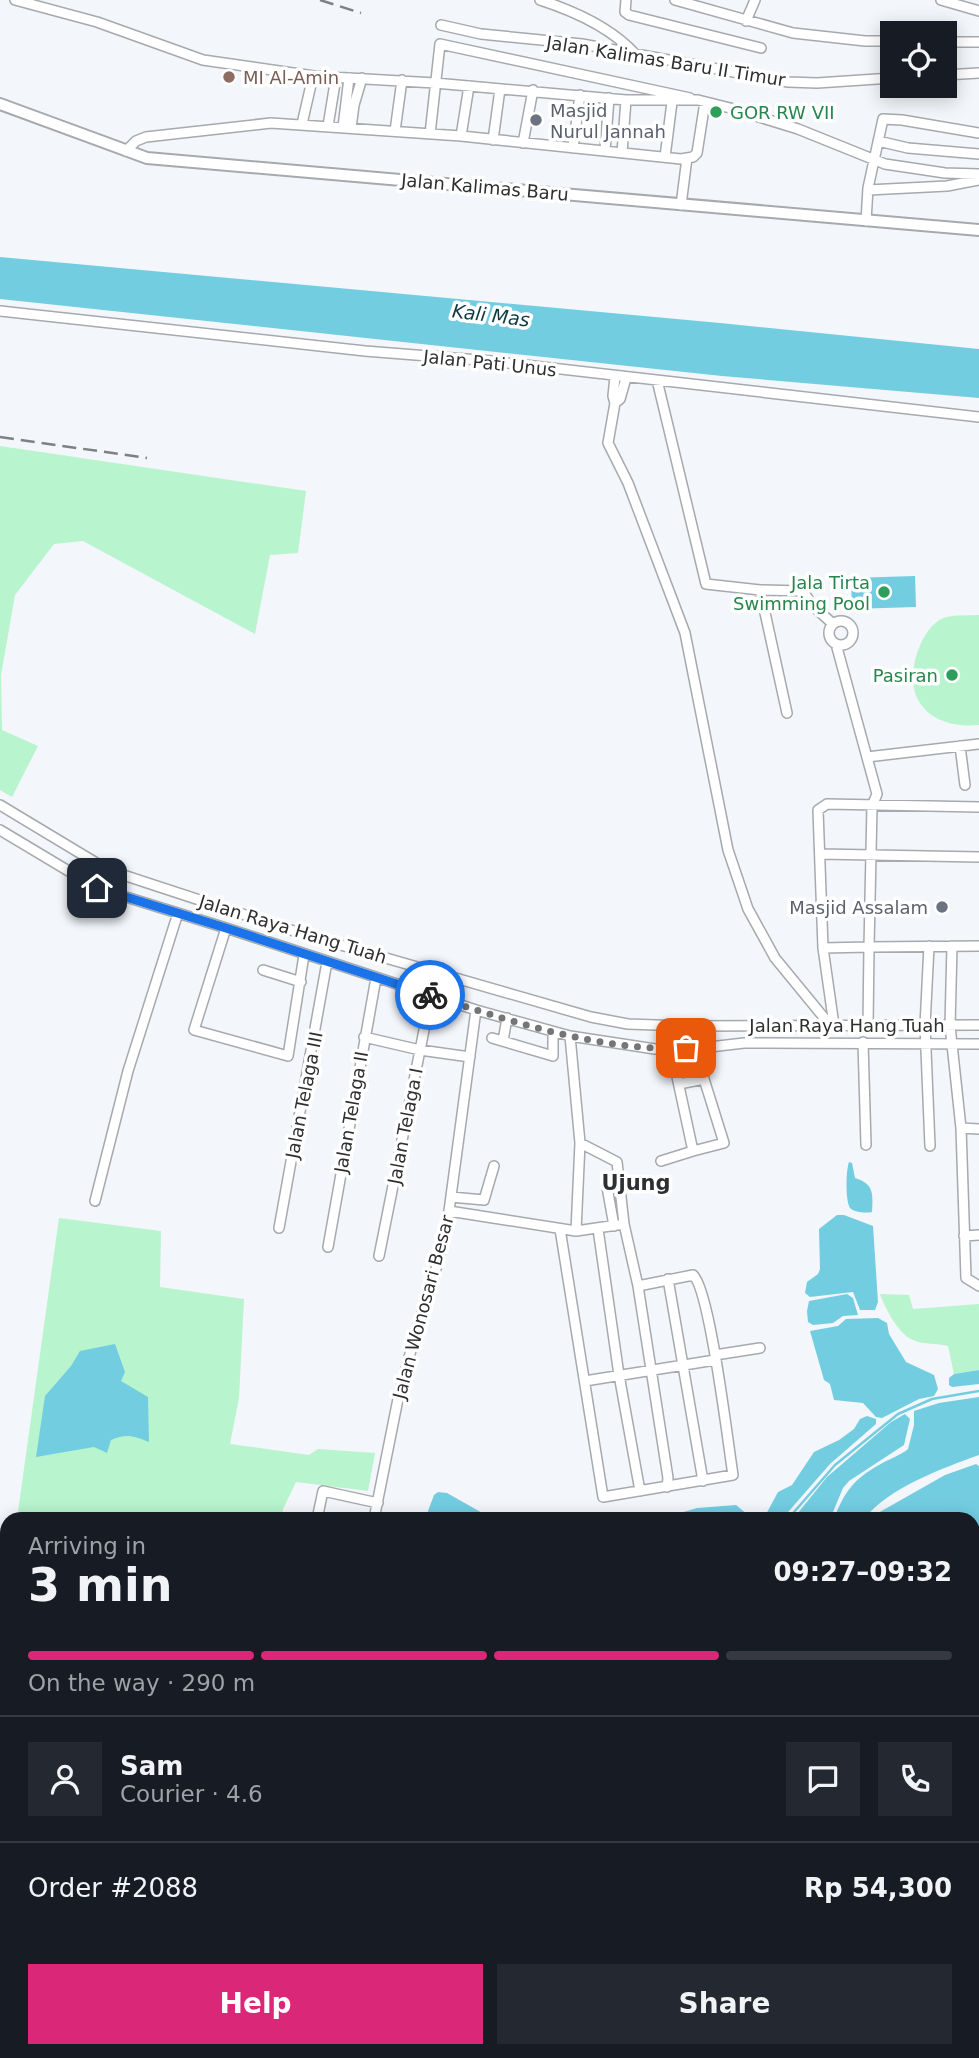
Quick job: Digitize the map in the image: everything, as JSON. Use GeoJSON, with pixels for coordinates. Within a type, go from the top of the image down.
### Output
{"type":"FeatureCollection","features":[{"type":"Feature","properties":{"kind":"street"},"geometry":{"type":"LineString","coordinates":[[15,0],[97,22],[194,57],[313,76],[533,90],[626,100],[701,101]]}},
{"type":"Feature","properties":{"kind":"street"},"geometry":{"type":"LineString","coordinates":[[540,0],[571,11],[627,44],[636,55]]}},
{"type":"Feature","properties":{"kind":"street"},"geometry":{"type":"LineString","coordinates":[[626,0],[625,12],[629,15],[761,48]]}},
{"type":"Feature","properties":{"kind":"street"},"geometry":{"type":"LineString","coordinates":[[675,0],[793,33],[880,41]]}},
{"type":"Feature","properties":{"kind":"street"},"geometry":{"type":"LineString","coordinates":[[746,21],[755,0]]}},
{"type":"Feature","properties":{"kind":"street"},"geometry":{"type":"LineString","coordinates":[[941,0],[979,11]]}},
{"type":"Feature","properties":{"kind":"street","name":"Jalan Kalimas Baru II Timur"},"geometry":{"type":"LineString","coordinates":[[441,25],[481,34],[582,44],[788,82],[880,79]]}},
{"type":"Feature","properties":{"kind":"street"},"geometry":{"type":"LineString","coordinates":[[957,42],[979,42]]}},
{"type":"Feature","properties":{"kind":"street"},"geometry":{"type":"LineString","coordinates":[[430,134],[440,44],[730,107],[798,129],[874,161],[945,173],[979,174]]}},
{"type":"Feature","properties":{"kind":"street"},"geometry":{"type":"LineString","coordinates":[[957,74],[979,73]]}},
{"type":"Feature","properties":{"kind":"street"},"geometry":{"type":"LineString","coordinates":[[302,124],[313,76]]}},
{"type":"Feature","properties":{"kind":"street"},"geometry":{"type":"LineString","coordinates":[[328,126],[335,77]]}},
{"type":"Feature","properties":{"kind":"street"},"geometry":{"type":"LineString","coordinates":[[347,128],[349,78]]}},
{"type":"Feature","properties":{"kind":"street"},"geometry":{"type":"LineString","coordinates":[[347,128],[362,78]]}},
{"type":"Feature","properties":{"kind":"street"},"geometry":{"type":"LineString","coordinates":[[396,131],[402,80]]}},
{"type":"Feature","properties":{"kind":"street"},"geometry":{"type":"LineString","coordinates":[[461,136],[469,86]]}},
{"type":"Feature","properties":{"kind":"street"},"geometry":{"type":"LineString","coordinates":[[493,140],[500,89]]}},
{"type":"Feature","properties":{"kind":"street"},"geometry":{"type":"LineString","coordinates":[[523,143],[533,90]]}},
{"type":"Feature","properties":{"kind":"street"},"geometry":{"type":"LineString","coordinates":[[573,148],[580,95]]}},
{"type":"Feature","properties":{"kind":"street"},"geometry":{"type":"LineString","coordinates":[[605,151],[609,97]]}},
{"type":"Feature","properties":{"kind":"street"},"geometry":{"type":"LineString","coordinates":[[622,153],[626,100]]}},
{"type":"Feature","properties":{"kind":"street"},"geometry":{"type":"LineString","coordinates":[[126,151],[136,141],[146,137],[260,123],[461,136],[687,158],[697,153],[701,101]]}},
{"type":"Feature","properties":{"kind":"street"},"geometry":{"type":"LineString","coordinates":[[665,157],[671,102]]}},
{"type":"Feature","properties":{"kind":"street","name":"Jalan Kalimas Baru"},"geometry":{"type":"LineString","coordinates":[[0,104],[147,158],[979,230]]}},
{"type":"Feature","properties":{"kind":"street"},"geometry":{"type":"LineString","coordinates":[[866,221],[868,190],[882,122],[886,119],[979,133]]}},
{"type":"Feature","properties":{"kind":"street"},"geometry":{"type":"LineString","coordinates":[[878,141],[908,148],[979,155]]}},
{"type":"Feature","properties":{"kind":"street"},"geometry":{"type":"LineString","coordinates":[[681,205],[687,158]]}},
{"type":"Feature","properties":{"kind":"street"},"geometry":{"type":"LineString","coordinates":[[868,190],[947,186],[979,180]]}},
{"type":"Feature","properties":{"kind":"street","name":"Jalan Pati Unus"},"geometry":{"type":"LineString","coordinates":[[0,311],[491,362],[979,417]]}},
{"type":"Feature","properties":{"kind":"street"},"geometry":{"type":"LineString","coordinates":[[621,377],[613,397],[615,403],[608,443],[628,483],[685,633],[728,850],[744,897],[775,958],[832,1025]]}},
{"type":"Feature","properties":{"kind":"street"},"geometry":{"type":"LineString","coordinates":[[657,380],[706,584],[803,591],[812,605],[833,624]]}},
{"type":"Feature","properties":{"kind":"street"},"geometry":{"type":"LineString","coordinates":[[760,590],[787,713]]}},
{"type":"Feature","properties":{"kind":"street"},"geometry":{"type":"LineString","coordinates":[[844,621],[851,626],[851,641],[844,645],[836,644],[830,639],[829,631],[833,624],[844,621]]}},
{"type":"Feature","properties":{"kind":"street"},"geometry":{"type":"LineString","coordinates":[[836,644],[877,794],[872,806],[868,1026]]}},
{"type":"Feature","properties":{"kind":"street"},"geometry":{"type":"LineString","coordinates":[[867,757],[979,744]]}},
{"type":"Feature","properties":{"kind":"street"},"geometry":{"type":"LineString","coordinates":[[960,746],[965,785]]}},
{"type":"Feature","properties":{"kind":"street"},"geometry":{"type":"LineString","coordinates":[[832,1025],[823,948],[818,810],[827,804],[979,807]]}},
{"type":"Feature","properties":{"kind":"street","name":"Jalan Raya Hang Tuah"},"geometry":{"type":"LineString","coordinates":[[0,805],[108,870],[306,935],[577,1014],[628,1024],[979,1025]]}},
{"type":"Feature","properties":{"kind":"street","name":"Jalan Raya Hang Tuah"},"geometry":{"type":"LineString","coordinates":[[0,830],[97,888],[477,1010],[570,1036],[671,1049],[744,1043],[979,1044]]}},
{"type":"Feature","properties":{"kind":"street"},"geometry":{"type":"LineString","coordinates":[[820,854],[979,857]]}},
{"type":"Feature","properties":{"kind":"street"},"geometry":{"type":"LineString","coordinates":[[95,1201],[128,1072],[178,913]]}},
{"type":"Feature","properties":{"kind":"street"},"geometry":{"type":"LineString","coordinates":[[226,928],[194,1030],[288,1056],[304,955]]}},
{"type":"Feature","properties":{"kind":"street"},"geometry":{"type":"LineString","coordinates":[[929,946],[925,1026],[930,1146]]}},
{"type":"Feature","properties":{"kind":"street"},"geometry":{"type":"LineString","coordinates":[[952,946],[950,1026],[961,1128],[966,1278],[979,1286]]}},
{"type":"Feature","properties":{"kind":"street"},"geometry":{"type":"LineString","coordinates":[[823,948],[979,946]]}},
{"type":"Feature","properties":{"kind":"street","name":"Jalan Telaga III"},"geometry":{"type":"LineString","coordinates":[[279,1228],[327,962]]}},
{"type":"Feature","properties":{"kind":"street"},"geometry":{"type":"LineString","coordinates":[[263,970],[300,982]]}},
{"type":"Feature","properties":{"kind":"street","name":"Jalan Telaga II"},"geometry":{"type":"LineString","coordinates":[[328,1247],[376,978]]}},
{"type":"Feature","properties":{"kind":"street","name":"Jalan Telaga I"},"geometry":{"type":"LineString","coordinates":[[380,1256],[431,995]]}},
{"type":"Feature","properties":{"kind":"street","name":"Jalan Wonosari Besar"},"geometry":{"type":"LineString","coordinates":[[376,1512],[401,1388],[419,1321],[433,1282],[449,1211],[477,1010]]}},
{"type":"Feature","properties":{"kind":"street"},"geometry":{"type":"LineString","coordinates":[[503,1041],[507,1018]]}},
{"type":"Feature","properties":{"kind":"street"},"geometry":{"type":"LineString","coordinates":[[492,1038],[553,1056],[553,1032]]}},
{"type":"Feature","properties":{"kind":"street"},"geometry":{"type":"LineString","coordinates":[[570,1036],[580,1143],[576,1231]]}},
{"type":"Feature","properties":{"kind":"street"},"geometry":{"type":"LineString","coordinates":[[364,1037],[421,1050],[470,1057]]}},
{"type":"Feature","properties":{"kind":"street"},"geometry":{"type":"LineString","coordinates":[[863,1042],[866,1145]]}},
{"type":"Feature","properties":{"kind":"street"},"geometry":{"type":"LineString","coordinates":[[661,1161],[724,1143],[704,1079],[701,1048]]}},
{"type":"Feature","properties":{"kind":"street"},"geometry":{"type":"LineString","coordinates":[[671,1049],[693,1152]]}},
{"type":"Feature","properties":{"kind":"street"},"geometry":{"type":"LineString","coordinates":[[679,1084],[704,1079]]}},
{"type":"Feature","properties":{"kind":"street"},"geometry":{"type":"LineString","coordinates":[[961,1128],[979,1129]]}},
{"type":"Feature","properties":{"kind":"street"},"geometry":{"type":"LineString","coordinates":[[580,1143],[617,1163],[619,1225]]}},
{"type":"Feature","properties":{"kind":"street"},"geometry":{"type":"LineString","coordinates":[[451,1197],[484,1200],[494,1166]]}},
{"type":"Feature","properties":{"kind":"street"},"geometry":{"type":"LineString","coordinates":[[607,1187],[638,1286],[667,1487]]}},
{"type":"Feature","properties":{"kind":"street"},"geometry":{"type":"LineString","coordinates":[[449,1211],[576,1231],[619,1225]]}},
{"type":"Feature","properties":{"kind":"street"},"geometry":{"type":"LineString","coordinates":[[560,1229],[603,1497],[733,1475],[715,1357],[698,1279],[693,1275],[638,1286]]}},
{"type":"Feature","properties":{"kind":"street"},"geometry":{"type":"LineString","coordinates":[[598,1229],[619,1376],[640,1491]]}},
{"type":"Feature","properties":{"kind":"street"},"geometry":{"type":"LineString","coordinates":[[964,1236],[979,1235]]}},
{"type":"Feature","properties":{"kind":"street"},"geometry":{"type":"LineString","coordinates":[[668,1279],[702,1481]]}},
{"type":"Feature","properties":{"kind":"street"},"geometry":{"type":"LineString","coordinates":[[585,1381],[683,1366],[760,1348]]}},
{"type":"Feature","properties":{"kind":"street"},"geometry":{"type":"LineString","coordinates":[[318,1512],[323,1491],[378,1503]]}},
{"type":"Feature","properties":{"kind":"green space"},"geometry":{"type":"Polygon","coordinates":[[[0,446],[306,491],[298,553],[270,555],[255,634],[83,541],[54,544],[15,595],[1,675],[2,730],[38,746],[12,797],[0,790],[0,446]]]}},
{"type":"Feature","properties":{"kind":"green space","name":"Pasiran"},"geometry":{"type":"Polygon","coordinates":[[[979,615],[979,725],[946,722],[925,710],[915,694],[914,670],[920,645],[933,625],[941,619],[979,615]]]}},
{"type":"Feature","properties":{"kind":"green space"},"geometry":{"type":"Polygon","coordinates":[[[59,1218],[161,1231],[160,1287],[244,1299],[239,1398],[230,1444],[309,1455],[318,1449],[375,1453],[368,1491],[296,1482],[283,1512],[18,1512],[59,1218]]]}},
{"type":"Feature","properties":{"kind":"green space"},"geometry":{"type":"Polygon","coordinates":[[[880,1294],[909,1295],[913,1309],[979,1304],[979,1370],[954,1374],[948,1346],[922,1343],[908,1337],[893,1320],[880,1294]]]}},
{"type":"Feature","properties":{"kind":"water","name":"Kali Mas"},"geometry":{"type":"Polygon","coordinates":[[[0,257],[979,349],[979,398],[722,376],[0,299],[0,257]]]}},
{"type":"Feature","properties":{"kind":"water","name":"Jala Tirta Swimming Pool"},"geometry":{"type":"Polygon","coordinates":[[[915,576],[916,607],[852,609],[851,578],[915,576]]]}},
{"type":"Feature","properties":{"kind":"water"},"geometry":{"type":"Polygon","coordinates":[[[849,1162],[852,1163],[855,1178],[866,1183],[871,1190],[872,1212],[858,1212],[850,1208],[846,1185],[849,1162]]]}},
{"type":"Feature","properties":{"kind":"water"},"geometry":{"type":"Polygon","coordinates":[[[837,1215],[873,1226],[878,1302],[875,1310],[860,1310],[853,1292],[810,1297],[805,1293],[807,1282],[818,1274],[820,1269],[819,1229],[837,1215]]]}},
{"type":"Feature","properties":{"kind":"water"},"geometry":{"type":"Polygon","coordinates":[[[847,1294],[853,1298],[858,1315],[843,1316],[833,1323],[813,1325],[808,1322],[809,1301],[847,1294]]]}},
{"type":"Feature","properties":{"kind":"water"},"geometry":{"type":"Polygon","coordinates":[[[878,1318],[887,1323],[889,1334],[906,1362],[934,1375],[938,1389],[934,1396],[919,1399],[882,1418],[876,1417],[863,1403],[834,1400],[830,1384],[824,1380],[810,1331],[838,1326],[846,1319],[878,1318]]]}},
{"type":"Feature","properties":{"kind":"water"},"geometry":{"type":"Polygon","coordinates":[[[115,1344],[125,1372],[121,1381],[148,1397],[149,1442],[126,1436],[111,1440],[107,1453],[94,1447],[36,1457],[45,1396],[71,1366],[80,1351],[115,1344]]]}},
{"type":"Feature","properties":{"kind":"water"},"geometry":{"type":"Polygon","coordinates":[[[979,1370],[979,1384],[949,1385],[949,1378],[954,1374],[979,1370]]]}},
{"type":"Feature","properties":{"kind":"water"},"geometry":{"type":"Polygon","coordinates":[[[979,1397],[979,1455],[901,1489],[870,1512],[837,1512],[856,1481],[908,1449],[914,1425],[914,1411],[939,1403],[979,1397]]]}},
{"type":"Feature","properties":{"kind":"water"},"geometry":{"type":"Polygon","coordinates":[[[905,1414],[910,1419],[904,1445],[849,1481],[843,1488],[833,1512],[799,1512],[827,1477],[891,1422],[905,1414]]]}},
{"type":"Feature","properties":{"kind":"water"},"geometry":{"type":"Polygon","coordinates":[[[867,1416],[876,1419],[876,1424],[830,1464],[788,1512],[767,1512],[778,1492],[792,1485],[814,1452],[839,1440],[854,1429],[860,1419],[867,1416]]]}},
{"type":"Feature","properties":{"kind":"water"},"geometry":{"type":"Polygon","coordinates":[[[976,1464],[979,1466],[979,1512],[880,1512],[945,1475],[976,1464]]]}},
{"type":"Feature","properties":{"kind":"water"},"geometry":{"type":"Polygon","coordinates":[[[438,1492],[447,1493],[481,1512],[428,1512],[434,1495],[438,1492]]]}},
{"type":"Feature","properties":{"kind":"water"},"geometry":{"type":"Polygon","coordinates":[[[736,1505],[744,1512],[684,1512],[697,1508],[736,1505]]]}},
{"type":"Feature","properties":{"kind":"waterway"},"geometry":{"type":"LineString","coordinates":[[794,1512],[835,1465],[898,1414],[932,1399],[979,1391]]}},
{"type":"Feature","properties":{"kind":"railway"},"geometry":{"type":"LineString","coordinates":[[320,0],[361,13]]}},
{"type":"Feature","properties":{"kind":"railway"},"geometry":{"type":"LineString","coordinates":[[0,437],[147,458]]}},
{"type":"Feature","properties":{"kind":"way so far"},"geometry":{"type":"LineString","coordinates":[[430,995],[570,1036],[655,1049],[686,1048]]}},
{"type":"Feature","properties":{"kind":"place","name":"MI Al-Amin"},"geometry":{"type":"Point","coordinates":[229,77]}},
{"type":"Feature","properties":{"kind":"place","name":"GOR RW VII"},"geometry":{"type":"Point","coordinates":[716,112]}},
{"type":"Feature","properties":{"kind":"place","name":"Masjid Nurul Jannah"},"geometry":{"type":"Point","coordinates":[536,120]}},
{"type":"Feature","properties":{"kind":"place","name":"Jala Tirta Swimming Pool"},"geometry":{"type":"Point","coordinates":[884,592]}},
{"type":"Feature","properties":{"kind":"place","name":"Pasiran"},"geometry":{"type":"Point","coordinates":[952,675]}},
{"type":"Feature","properties":{"kind":"place","name":"Masjid Assalam"},"geometry":{"type":"Point","coordinates":[942,907]}},
{"type":"Feature","properties":{"kind":"district","name":"Ujung"},"geometry":{"type":"Point","coordinates":[636,1183]}},
{"type":"Feature","properties":{"kind":"route"},"geometry":{"type":"LineString","coordinates":[[97,888],[430,995]]}}]}
